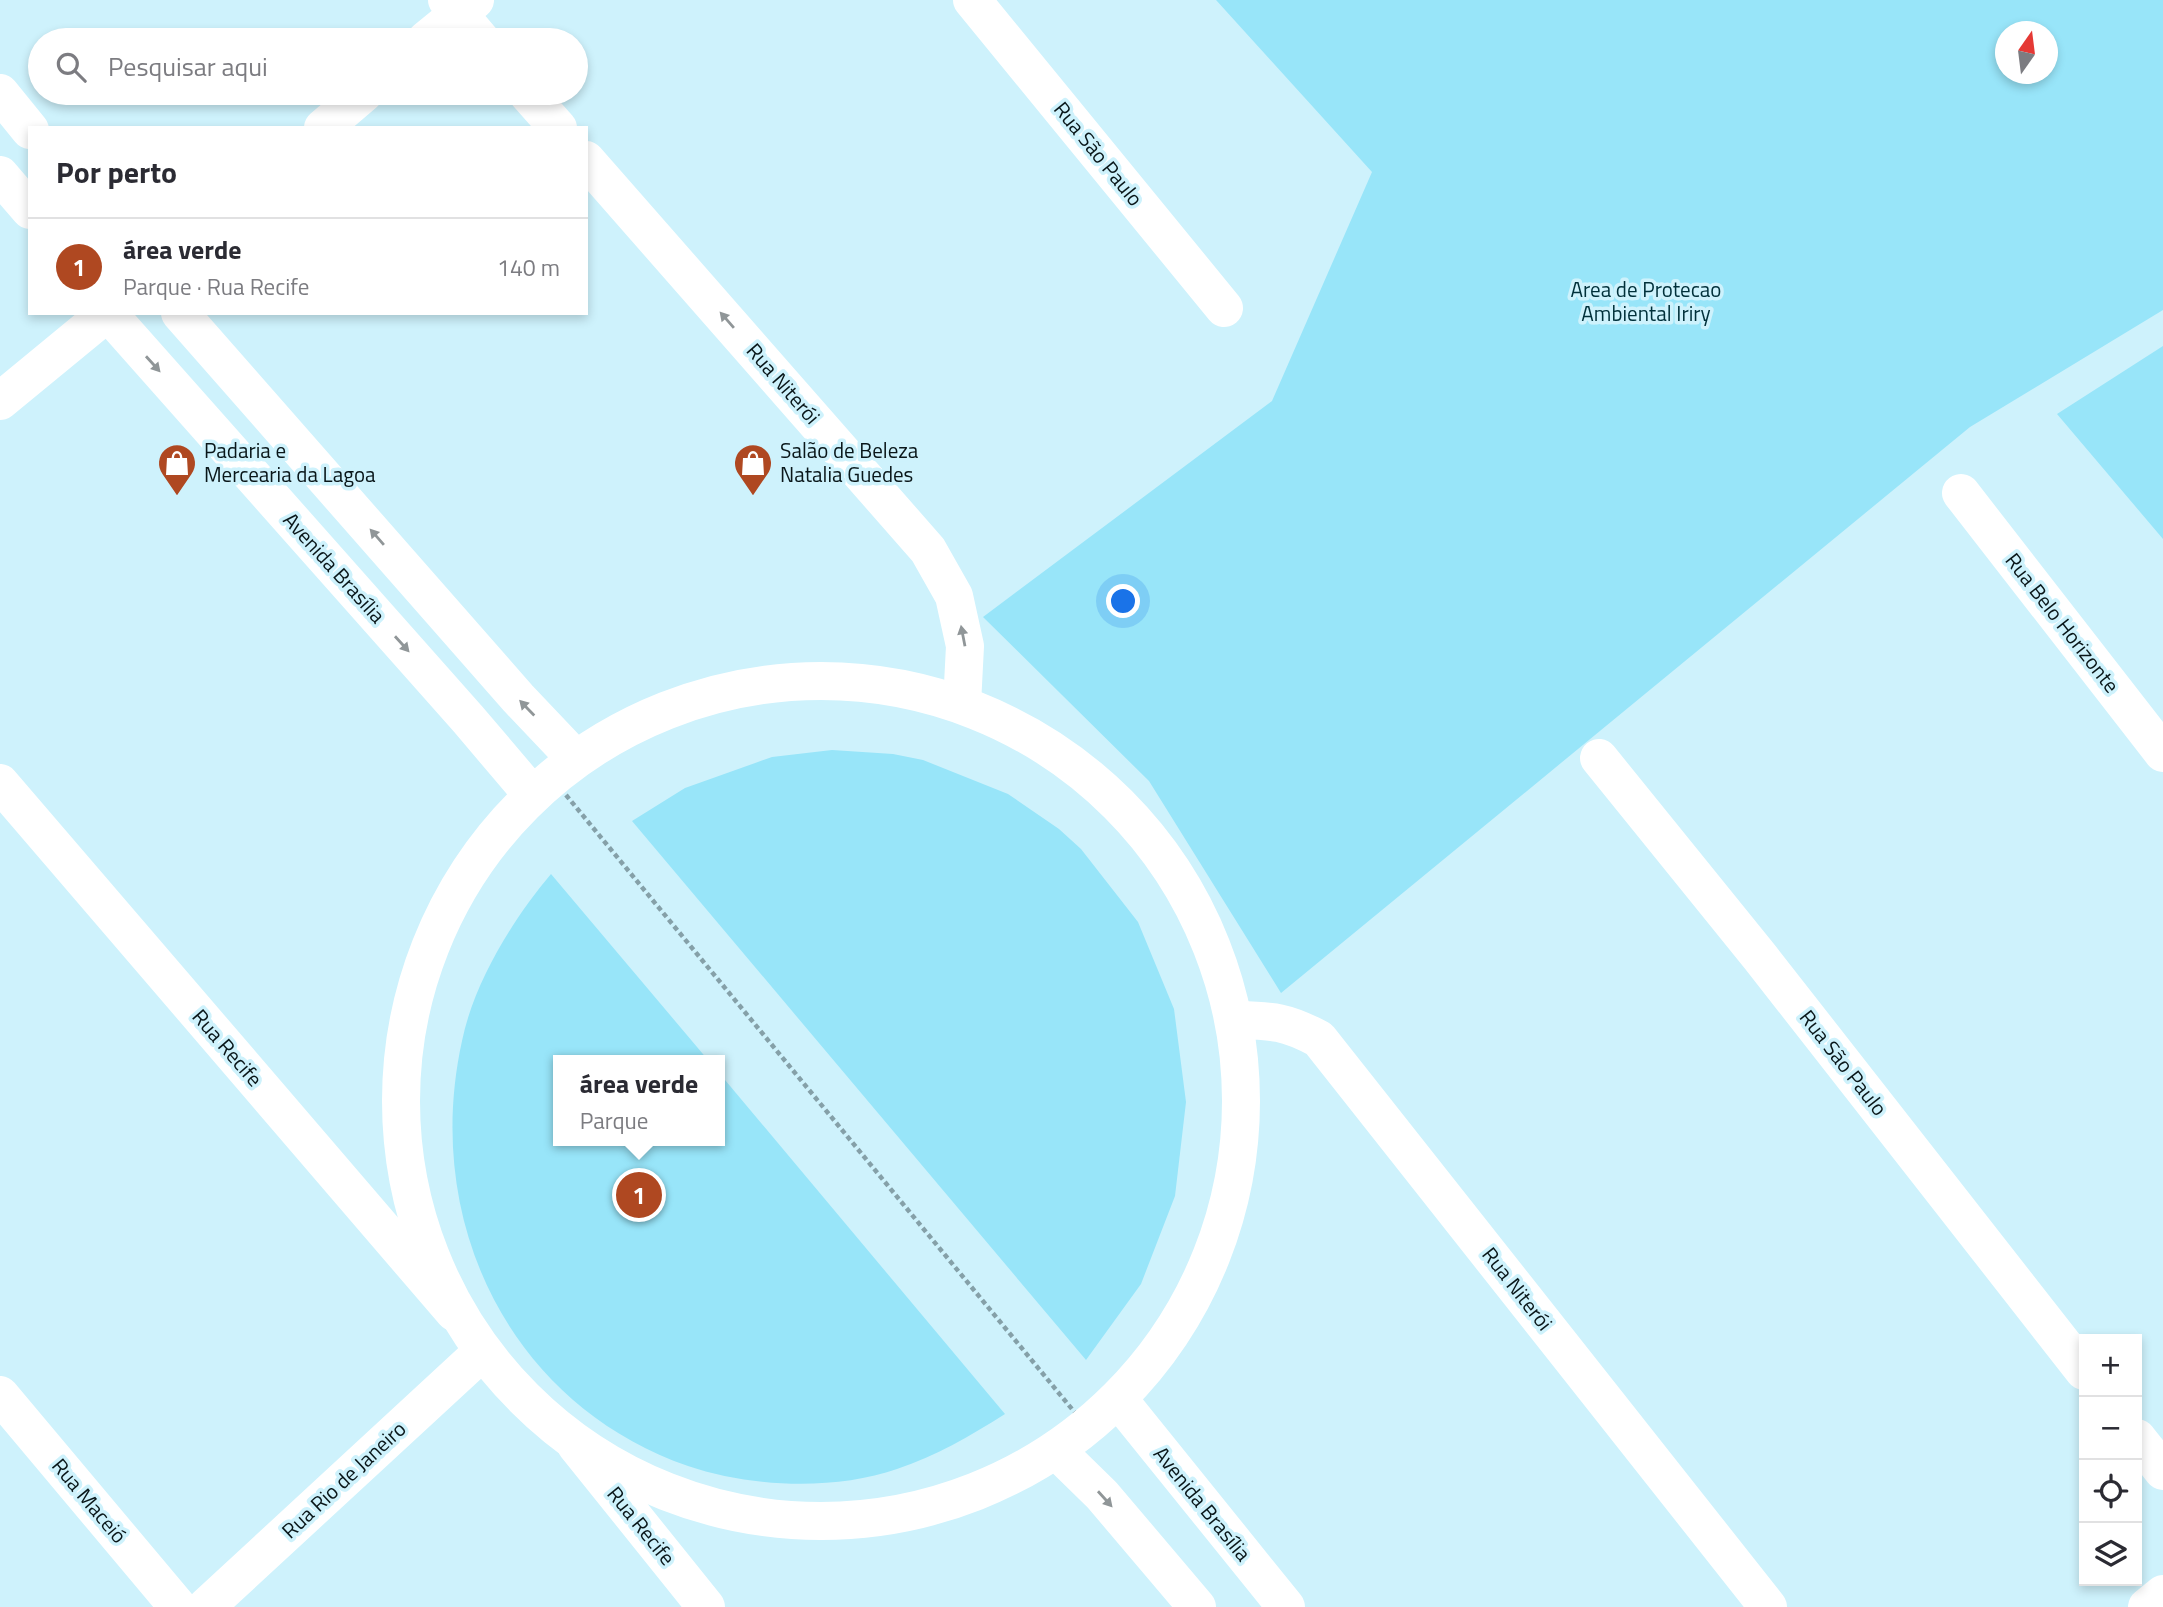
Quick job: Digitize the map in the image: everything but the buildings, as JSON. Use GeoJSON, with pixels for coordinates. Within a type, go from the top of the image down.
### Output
{"type":"FeatureCollection","features":[{"type":"Feature","properties":{"kind":"street","name":"Rua São Paulo"},"geometry":{"type":"LineString","coordinates":[[972,0],[1224,307]]}},
{"type":"Feature","properties":{"kind":"street"},"geometry":{"type":"LineString","coordinates":[[443,28],[465,13]]}},
{"type":"Feature","properties":{"kind":"street"},"geometry":{"type":"LineString","coordinates":[[0,93],[28,128]]}},
{"type":"Feature","properties":{"kind":"street"},"geometry":{"type":"LineString","coordinates":[[325,126],[350,105]]}},
{"type":"Feature","properties":{"kind":"street"},"geometry":{"type":"LineString","coordinates":[[538,105],[556,126]]}},
{"type":"Feature","properties":{"kind":"street","name":"Rua Niterói"},"geometry":{"type":"LineString","coordinates":[[588,162],[928,550],[954,596],[965,646],[962,704]]}},
{"type":"Feature","properties":{"kind":"street"},"geometry":{"type":"LineString","coordinates":[[0,175],[28,208]]}},
{"type":"Feature","properties":{"kind":"street"},"geometry":{"type":"LineString","coordinates":[[0,401],[105,315]]}},
{"type":"Feature","properties":{"kind":"street","name":"Avenida Brasília"},"geometry":{"type":"LineString","coordinates":[[109,315],[459,709],[551,775]]}},
{"type":"Feature","properties":{"kind":"street"},"geometry":{"type":"LineString","coordinates":[[182,315],[517,698],[551,775]]}},
{"type":"Feature","properties":{"kind":"street","name":"Rua Belo Horizonte"},"geometry":{"type":"LineString","coordinates":[[1961,493],[2163,753]]}},
{"type":"Feature","properties":{"kind":"street"},"geometry":{"type":"LineString","coordinates":[[863,681],[962,704],[1031,735],[1093,779],[1185,887],[1236,1020],[1244,1102],[1236,1184],[1212,1263],[1173,1336],[1119,1400],[1088,1429],[1057,1451],[966,1497],[867,1520],[765,1519],[666,1493],[576,1445],[481,1353],[454,1312],[404,1180],[401,1039],[444,905],[551,775],[663,709],[761,683],[863,681]]}},
{"type":"Feature","properties":{"kind":"street","name":"Rua São Paulo"},"geometry":{"type":"LineString","coordinates":[[1599,758],[1760,957],[2079,1365]]}},
{"type":"Feature","properties":{"kind":"street","name":"Rua Recife"},"geometry":{"type":"LineString","coordinates":[[0,783],[454,1312]]}},
{"type":"Feature","properties":{"kind":"street","name":"Rua Niterói"},"geometry":{"type":"LineString","coordinates":[[1236,1020],[1269,1020],[1292,1025],[1319,1039],[1768,1607]]}},
{"type":"Feature","properties":{"kind":"street","name":"Rua Rio de Janeiro"},"geometry":{"type":"LineString","coordinates":[[206,1607],[481,1353]]}},
{"type":"Feature","properties":{"kind":"street","name":"Rua Maceió"},"geometry":{"type":"LineString","coordinates":[[0,1395],[178,1607]]}},
{"type":"Feature","properties":{"kind":"street","name":"Avenida Brasília"},"geometry":{"type":"LineString","coordinates":[[1119,1400],[1286,1607]]}},
{"type":"Feature","properties":{"kind":"street"},"geometry":{"type":"LineString","coordinates":[[2142,1444],[2163,1471]]}},
{"type":"Feature","properties":{"kind":"street","name":"Rua Recife"},"geometry":{"type":"LineString","coordinates":[[576,1445],[706,1607]]}},
{"type":"Feature","properties":{"kind":"street"},"geometry":{"type":"LineString","coordinates":[[1057,1451],[1102,1495],[1198,1607]]}},
{"type":"Feature","properties":{"kind":"street"},"geometry":{"type":"LineString","coordinates":[[2147,1607],[2163,1594]]}},
{"type":"Feature","properties":{"kind":"path"},"geometry":{"type":"LineString","coordinates":[[551,775],[1088,1429]]}},
{"type":"Feature","properties":{"kind":"green space","name":"Area de Protecao Ambiental Iriry"},"geometry":{"type":"Polygon","coordinates":[[[1216,0],[2163,0],[2163,310],[1970,427],[1281,993],[1149,781],[983,617],[1272,401],[1372,172],[1216,0]]]}},
{"type":"Feature","properties":{"kind":"green space"},"geometry":{"type":"Polygon","coordinates":[[[2163,346],[2163,539],[2057,414],[2163,346]]]}},
{"type":"Feature","properties":{"kind":"green space"},"geometry":{"type":"Polygon","coordinates":[[[832,750],[893,754],[923,760],[1008,794],[1059,829],[1081,849],[1138,922],[1174,1009],[1186,1102],[1175,1196],[1141,1284],[1086,1360],[632,821],[685,788],[772,757],[832,750]]]}},
{"type":"Feature","properties":{"kind":"green space"},"geometry":{"type":"Polygon","coordinates":[[[551,874],[704,1055],[553,1055],[553,1146],[725,1146],[725,1080],[1005,1414],[939,1452],[897,1469],[846,1481],[792,1484],[765,1482],[688,1466],[626,1437],[572,1399],[528,1352],[493,1298],[469,1239],[455,1175],[453,1109],[462,1041],[476,996],[509,931],[551,874]]]}},
{"type":"Feature","properties":{"kind":"place","name":"Padaria e Mercearia da Lagoa"},"geometry":{"type":"Point","coordinates":[177,497]}},
{"type":"Feature","properties":{"kind":"place","name":"Salão de Beleza Natalia Guedes"},"geometry":{"type":"Point","coordinates":[753,497]}},
{"type":"Feature","properties":{"kind":"place","name":"área verde"},"geometry":{"type":"Point","coordinates":[639,1195]}}]}
